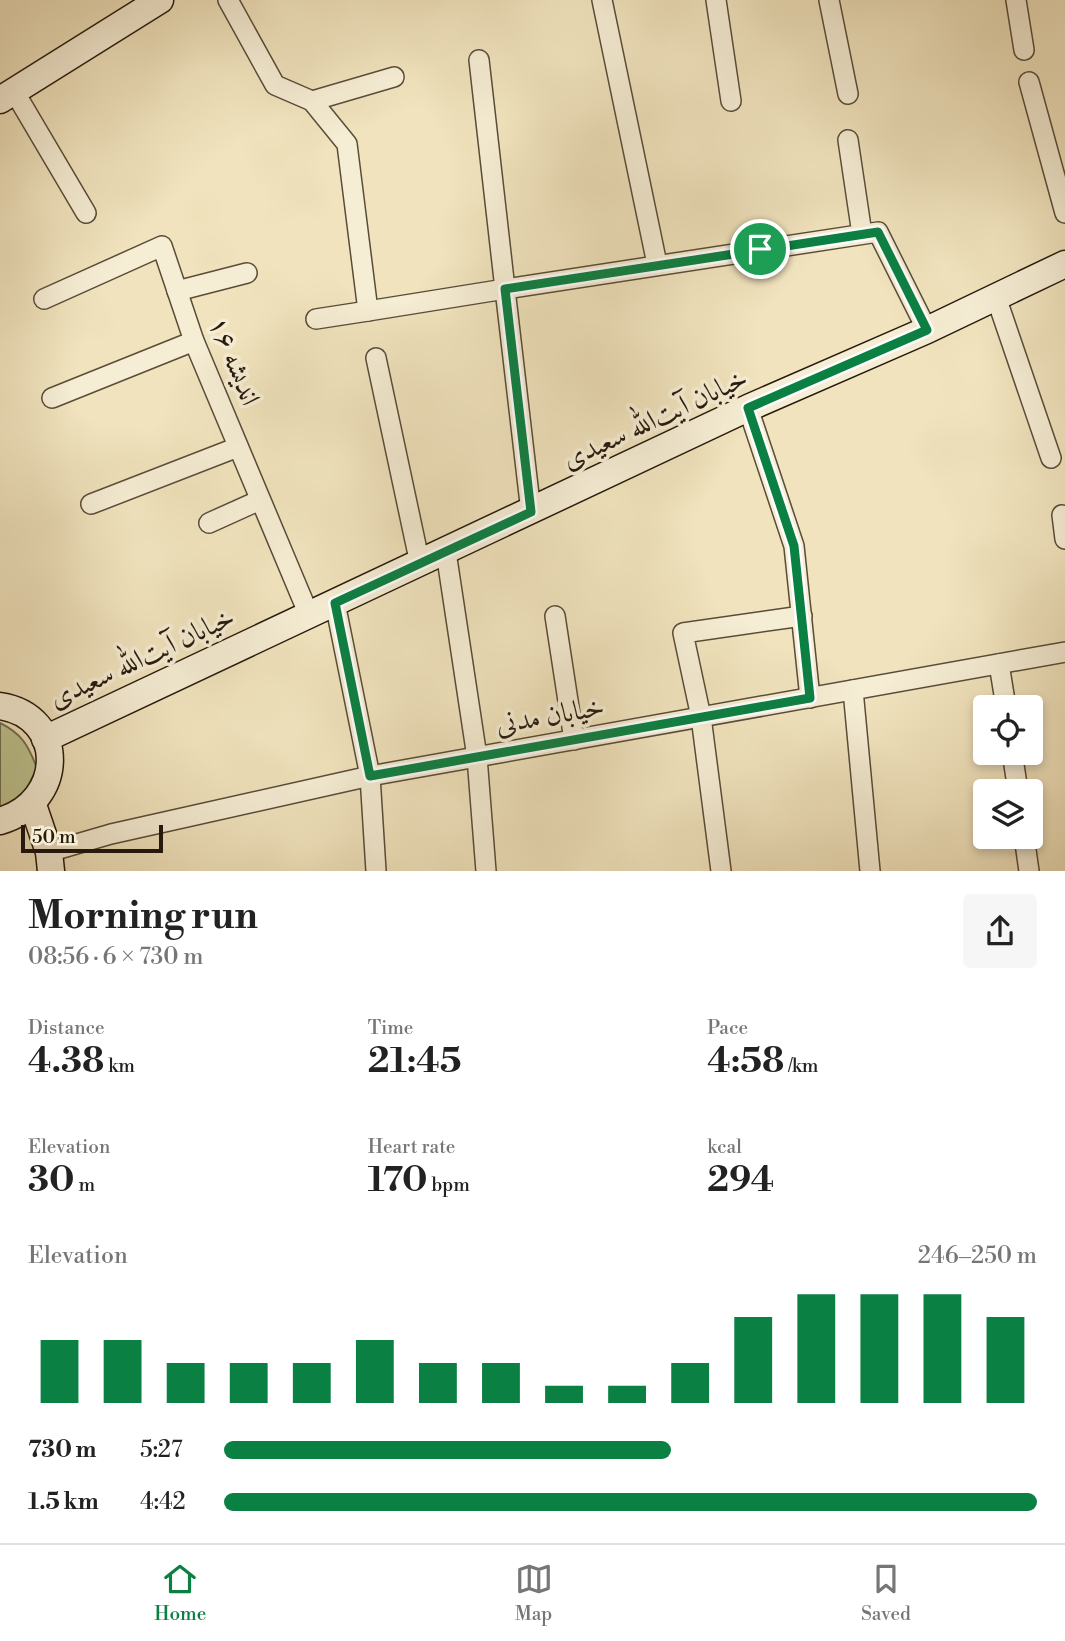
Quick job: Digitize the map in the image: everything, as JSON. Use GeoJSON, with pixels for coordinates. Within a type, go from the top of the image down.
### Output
{"type":"FeatureCollection","features":[{"type":"Feature","properties":{"kind":"main road"},"geometry":{"type":"LineString","coordinates":[[7,96],[160,0]]}},
{"type":"Feature","properties":{"kind":"main road","name":"خیابان آیت‌الله سعیدی"},"geometry":{"type":"LineString","coordinates":[[45,738],[748,408],[927,330],[1065,264]]}},
{"type":"Feature","properties":{"kind":"main road"},"geometry":{"type":"LineString","coordinates":[[0,706],[20,713],[35,724],[45,738],[50,756],[49,774],[43,791],[33,805],[17,816],[0,821]]}},
{"type":"Feature","properties":{"kind":"main road"},"geometry":{"type":"LineString","coordinates":[[33,805],[50,862]]}},
{"type":"Feature","properties":{"kind":"street"},"geometry":{"type":"LineString","coordinates":[[228,0],[275,85],[312,101],[347,144],[368,311]]}},
{"type":"Feature","properties":{"kind":"street"},"geometry":{"type":"LineString","coordinates":[[602,0],[657,264]]}},
{"type":"Feature","properties":{"kind":"street"},"geometry":{"type":"LineString","coordinates":[[716,0],[731,101]]}},
{"type":"Feature","properties":{"kind":"street"},"geometry":{"type":"LineString","coordinates":[[830,0],[848,94]]}},
{"type":"Feature","properties":{"kind":"street"},"geometry":{"type":"LineString","coordinates":[[1016,0],[1024,50]]}},
{"type":"Feature","properties":{"kind":"street"},"geometry":{"type":"LineString","coordinates":[[479,60],[531,512]]}},
{"type":"Feature","properties":{"kind":"street"},"geometry":{"type":"LineString","coordinates":[[312,101],[394,77]]}},
{"type":"Feature","properties":{"kind":"street"},"geometry":{"type":"LineString","coordinates":[[1029,82],[1065,213]]}},
{"type":"Feature","properties":{"kind":"street"},"geometry":{"type":"LineString","coordinates":[[7,96],[86,213]]}},
{"type":"Feature","properties":{"kind":"street"},"geometry":{"type":"LineString","coordinates":[[848,140],[862,234]]}},
{"type":"Feature","properties":{"kind":"street"},"geometry":{"type":"LineString","coordinates":[[316,318],[878,232],[927,330]]}},
{"type":"Feature","properties":{"kind":"street","name":"اندیشه ۱۶"},"geometry":{"type":"LineString","coordinates":[[44,299],[162,246],[194,341],[309,615]]}},
{"type":"Feature","properties":{"kind":"street"},"geometry":{"type":"LineString","coordinates":[[177,291],[247,273]]}},
{"type":"Feature","properties":{"kind":"street"},"geometry":{"type":"LineString","coordinates":[[996,297],[1051,458]]}},
{"type":"Feature","properties":{"kind":"street"},"geometry":{"type":"LineString","coordinates":[[52,398],[194,341]]}},
{"type":"Feature","properties":{"kind":"street"},"geometry":{"type":"LineString","coordinates":[[376,358],[420,564]]}},
{"type":"Feature","properties":{"kind":"street"},"geometry":{"type":"LineString","coordinates":[[748,408],[794,546],[810,698]]}},
{"type":"Feature","properties":{"kind":"street"},"geometry":{"type":"LineString","coordinates":[[91,505],[238,447]]}},
{"type":"Feature","properties":{"kind":"street"},"geometry":{"type":"LineString","coordinates":[[209,523],[260,500]]}},
{"type":"Feature","properties":{"kind":"street"},"geometry":{"type":"LineString","coordinates":[[1062,515],[1065,539]]}},
{"type":"Feature","properties":{"kind":"street"},"geometry":{"type":"LineString","coordinates":[[446,552],[477,757],[486,871]]}},
{"type":"Feature","properties":{"kind":"street"},"geometry":{"type":"LineString","coordinates":[[335,603],[370,776],[376,871]]}},
{"type":"Feature","properties":{"kind":"street"},"geometry":{"type":"LineString","coordinates":[[555,616],[574,740]]}},
{"type":"Feature","properties":{"kind":"street"},"geometry":{"type":"LineString","coordinates":[[721,871],[701,717],[683,633],[802,616]]}},
{"type":"Feature","properties":{"kind":"street","name":"خیابان مدنی"},"geometry":{"type":"LineString","coordinates":[[50,862],[111,834],[370,776],[1065,652]]}},
{"type":"Feature","properties":{"kind":"street"},"geometry":{"type":"LineString","coordinates":[[999,664],[1004,695]]}},
{"type":"Feature","properties":{"kind":"street"},"geometry":{"type":"LineString","coordinates":[[853,690],[870,871]]}},
{"type":"Feature","properties":{"kind":"street"},"geometry":{"type":"LineString","coordinates":[[1026,849],[1029,871]]}},
{"type":"Feature","properties":{"kind":"green space"},"geometry":{"type":"Polygon","coordinates":[[[0,723],[14,731],[23,741],[37,768],[18,799],[0,810],[0,723]]]}},
{"type":"Feature","properties":{"kind":"route"},"geometry":{"type":"LineString","coordinates":[[878,232],[927,330],[748,408],[794,546],[810,698],[370,776],[335,603],[531,512],[505,289],[760,249],[878,232]]}}]}
